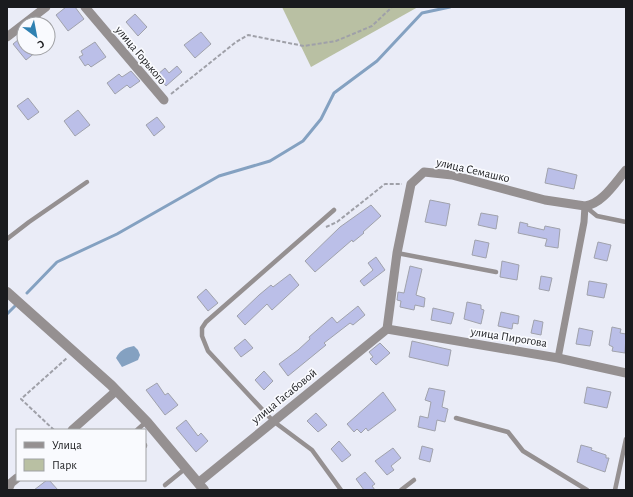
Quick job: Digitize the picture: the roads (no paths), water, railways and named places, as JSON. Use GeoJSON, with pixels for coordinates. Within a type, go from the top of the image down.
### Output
{"type":"FeatureCollection","features":[{"type":"Feature","properties":{"kind":"street"},"geometry":{"type":"LineString","coordinates":[[7,37],[46,7]]}},
{"type":"Feature","properties":{"kind":"street","name":"улица Горького"},"geometry":{"type":"LineString","coordinates":[[85,7],[164,100]]}},
{"type":"Feature","properties":{"kind":"street"},"geometry":{"type":"LineString","coordinates":[[558,358],[584,222],[585,206],[591,205],[605,195],[626,170]]}},
{"type":"Feature","properties":{"kind":"street","name":"улица Семашко"},"geometry":{"type":"LineString","coordinates":[[397,253],[411,184],[424,172],[452,175],[544,200],[585,206]]}},
{"type":"Feature","properties":{"kind":"street"},"geometry":{"type":"LineString","coordinates":[[386,329],[397,253]]}},
{"type":"Feature","properties":{"kind":"street"},"geometry":{"type":"LineString","coordinates":[[7,292],[116,391],[147,422],[201,486]]}},
{"type":"Feature","properties":{"kind":"street","name":"улица Пирогова"},"geometry":{"type":"LineString","coordinates":[[386,329],[558,358],[626,373]]}},
{"type":"Feature","properties":{"kind":"street","name":"улица Гасабовой"},"geometry":{"type":"LineString","coordinates":[[201,486],[273,421],[386,329]]}},
{"type":"Feature","properties":{"kind":"street"},"geometry":{"type":"LineString","coordinates":[[73,429],[116,391]]}},
{"type":"Feature","properties":{"kind":"street"},"geometry":{"type":"LineString","coordinates":[[8,490],[11,483],[16,479]]}},
{"type":"Feature","properties":{"kind":"lane"},"geometry":{"type":"LineString","coordinates":[[7,239],[87,182]]}},
{"type":"Feature","properties":{"kind":"lane","name":"улица Семашко"},"geometry":{"type":"LineString","coordinates":[[585,206],[597,216],[626,222]]}},
{"type":"Feature","properties":{"kind":"lane"},"geometry":{"type":"LineString","coordinates":[[334,210],[206,322],[202,328],[202,336],[208,350],[273,421],[312,450],[342,490]]}},
{"type":"Feature","properties":{"kind":"lane"},"geometry":{"type":"LineString","coordinates":[[397,253],[496,272]]}},
{"type":"Feature","properties":{"kind":"lane"},"geometry":{"type":"LineString","coordinates":[[456,418],[508,432],[523,451],[587,490]]}},
{"type":"Feature","properties":{"kind":"lane"},"geometry":{"type":"LineString","coordinates":[[138,429],[147,422]]}},
{"type":"Feature","properties":{"kind":"lane"},"geometry":{"type":"LineString","coordinates":[[615,490],[626,439]]}},
{"type":"Feature","properties":{"kind":"lane"},"geometry":{"type":"LineString","coordinates":[[165,485],[186,468]]}},
{"type":"Feature","properties":{"kind":"lane"},"geometry":{"type":"LineString","coordinates":[[401,490],[414,480]]}},
{"type":"Feature","properties":{"kind":"water"},"geometry":{"type":"Polygon","coordinates":[[[134,346],[140,355],[138,360],[122,367],[116,358],[123,350],[134,346]]]}},
{"type":"Feature","properties":{"kind":"waterway"},"geometry":{"type":"LineString","coordinates":[[27,293],[57,262],[117,234],[219,176],[270,161],[303,141],[321,119],[334,93],[377,61],[422,13],[450,7]]}},
{"type":"Feature","properties":{"kind":"waterway"},"geometry":{"type":"LineString","coordinates":[[7,314],[16,305]]}}]}
